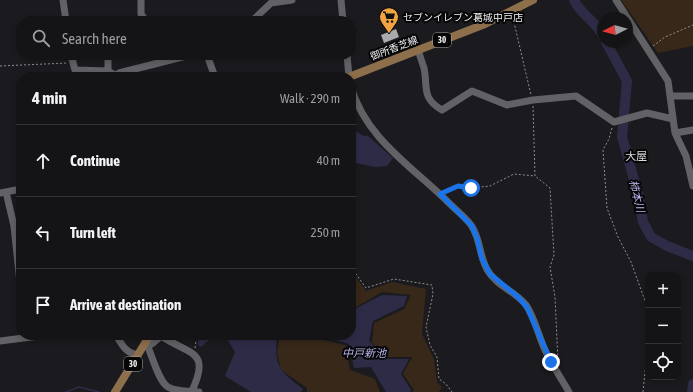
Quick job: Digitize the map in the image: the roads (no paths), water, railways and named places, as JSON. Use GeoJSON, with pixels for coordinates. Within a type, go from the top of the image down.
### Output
{"type":"FeatureCollection","features":[{"type":"Feature","properties":{"kind":"main road","name":"御所香芝線"},"geometry":{"type":"LineString","coordinates":[[356,74],[477,27],[533,0]]}},
{"type":"Feature","properties":{"kind":"main road","name":"30"},"geometry":{"type":"LineString","coordinates":[[115,392],[148,340]]}},
{"type":"Feature","properties":{"kind":"street"},"geometry":{"type":"LineString","coordinates":[[63,0],[65,16]]}},
{"type":"Feature","properties":{"kind":"street"},"geometry":{"type":"LineString","coordinates":[[141,0],[141,14],[142,16]]}},
{"type":"Feature","properties":{"kind":"street"},"geometry":{"type":"LineString","coordinates":[[257,16],[271,3],[292,0]]}},
{"type":"Feature","properties":{"kind":"street"},"geometry":{"type":"LineString","coordinates":[[341,0],[343,16]]}},
{"type":"Feature","properties":{"kind":"street"},"geometry":{"type":"LineString","coordinates":[[616,0],[668,80],[675,133],[686,156],[693,186]]}},
{"type":"Feature","properties":{"kind":"street"},"geometry":{"type":"LineString","coordinates":[[418,50],[424,69],[424,86],[432,104],[442,110],[472,90],[507,106],[533,100],[576,96],[621,120],[647,113],[672,118]]}},
{"type":"Feature","properties":{"kind":"street"},"geometry":{"type":"LineString","coordinates":[[72,60],[75,70],[108,71],[108,60]]}},
{"type":"Feature","properties":{"kind":"street"},"geometry":{"type":"LineString","coordinates":[[124,72],[155,60]]}},
{"type":"Feature","properties":{"kind":"street"},"geometry":{"type":"LineString","coordinates":[[209,60],[213,72]]}},
{"type":"Feature","properties":{"kind":"street"},"geometry":{"type":"LineString","coordinates":[[347,60],[348,72]]}},
{"type":"Feature","properties":{"kind":"street"},"geometry":{"type":"LineString","coordinates":[[670,96],[693,96]]}},
{"type":"Feature","properties":{"kind":"street"},"geometry":{"type":"LineString","coordinates":[[356,101],[359,109],[375,134],[472,226],[477,238],[482,259],[490,274],[518,297],[527,307],[546,352],[569,392]]}},
{"type":"Feature","properties":{"kind":"street"},"geometry":{"type":"LineString","coordinates":[[675,133],[693,130]]}},
{"type":"Feature","properties":{"kind":"street"},"geometry":{"type":"LineString","coordinates":[[16,189],[3,192],[14,226],[16,245]]}},
{"type":"Feature","properties":{"kind":"street"},"geometry":{"type":"LineString","coordinates":[[0,341],[16,338]]}},
{"type":"Feature","properties":{"kind":"street"},"geometry":{"type":"LineString","coordinates":[[119,340],[123,347],[130,353],[138,355]]}},
{"type":"Feature","properties":{"kind":"street"},"geometry":{"type":"LineString","coordinates":[[146,343],[152,344],[156,340]]}},
{"type":"Feature","properties":{"kind":"street"},"geometry":{"type":"LineString","coordinates":[[146,343],[162,380],[168,388],[195,392],[199,375],[199,360],[194,354],[167,340]]}},
{"type":"Feature","properties":{"kind":"water"},"geometry":{"type":"Polygon","coordinates":[[[356,132],[364,136],[368,136],[393,158],[387,166],[375,167],[356,163],[356,132]]]}},
{"type":"Feature","properties":{"kind":"water","name":"中戸新池"},"geometry":{"type":"Polygon","coordinates":[[[382,295],[407,296],[404,306],[373,321],[369,341],[387,359],[409,359],[401,374],[411,390],[410,392],[386,392],[371,367],[354,368],[349,344],[336,340],[356,340],[356,308],[382,295]]]}},
{"type":"Feature","properties":{"kind":"water"},"geometry":{"type":"Polygon","coordinates":[[[198,340],[209,340],[201,347],[198,345],[198,340]]]}},
{"type":"Feature","properties":{"kind":"water"},"geometry":{"type":"Polygon","coordinates":[[[228,340],[277,340],[277,356],[280,368],[289,378],[303,389],[301,392],[251,392],[225,376],[235,352],[228,340]]]}},
{"type":"Feature","properties":{"kind":"waterway","name":"柿本川"},"geometry":{"type":"LineString","coordinates":[[574,0],[580,9],[597,27]]}},
{"type":"Feature","properties":{"kind":"waterway","name":"柿本川"},"geometry":{"type":"LineString","coordinates":[[609,48],[627,81],[622,137],[638,194],[643,222],[651,237],[667,246],[693,256]]}},
{"type":"Feature","properties":{"kind":"waterway","name":"柿本川"},"geometry":{"type":"LineString","coordinates":[[692,392],[693,384]]}},
{"type":"Feature","properties":{"kind":"waterway"},"geometry":{"type":"LineString","coordinates":[[66,392],[79,387],[99,392]]}},
{"type":"Feature","properties":{"kind":"place","name":"セブンイレブン葛城中戸店"},"geometry":{"type":"Point","coordinates":[389,34]}},
{"type":"Feature","properties":{"kind":"district","name":"大屋"},"geometry":{"type":"Point","coordinates":[636,156]}}]}
